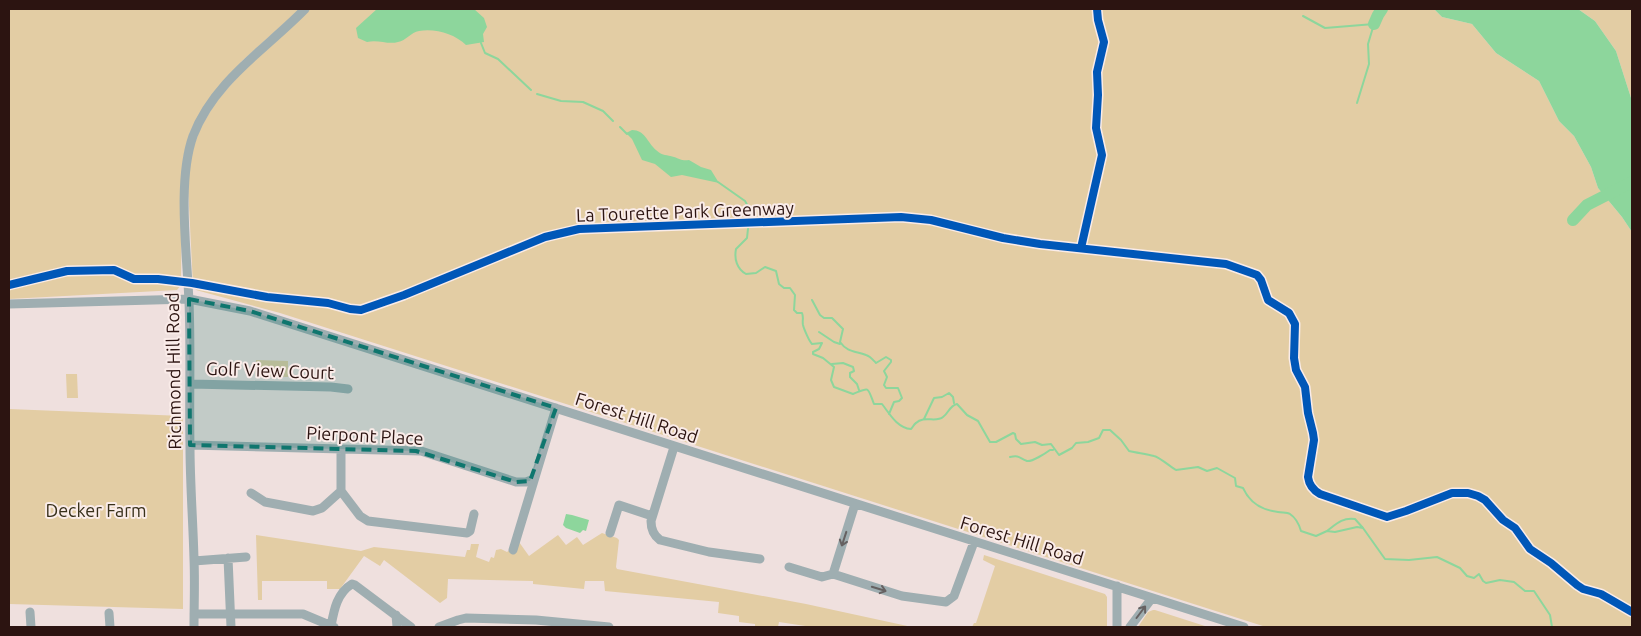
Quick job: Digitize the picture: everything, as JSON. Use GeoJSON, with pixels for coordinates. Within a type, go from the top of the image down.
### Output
{"type":"FeatureCollection","features":[{"type":"Feature","properties":{"kind":"street","name":"Richmond Hill Road"},"geometry":{"type":"LineString","coordinates":[[194,627],[190,445],[191,384],[185,196],[188,152],[194,135],[214,100],[236,72],[304,9]]}},
{"type":"Feature","properties":{"kind":"street","name":"Forest Hill Road"},"geometry":{"type":"LineString","coordinates":[[9,304],[189,299],[250,311],[1244,627]]}},
{"type":"Feature","properties":{"kind":"street","name":"Golf View Court"},"geometry":{"type":"LineString","coordinates":[[191,384],[331,387],[348,390]]}},
{"type":"Feature","properties":{"kind":"street"},"geometry":{"type":"LineString","coordinates":[[513,550],[556,408]]}},
{"type":"Feature","properties":{"kind":"street","name":"Pierpont Place"},"geometry":{"type":"LineString","coordinates":[[190,445],[421,451],[516,482],[526,482],[534,479]]}},
{"type":"Feature","properties":{"kind":"street"},"geometry":{"type":"LineString","coordinates":[[674,446],[652,516],[650,526],[655,536],[660,540],[709,552],[760,559]]}},
{"type":"Feature","properties":{"kind":"street"},"geometry":{"type":"LineString","coordinates":[[341,449],[342,491],[360,516],[368,521],[467,533],[470,531],[474,514]]}},
{"type":"Feature","properties":{"kind":"street"},"geometry":{"type":"LineString","coordinates":[[251,493],[265,502],[313,511],[322,508],[342,491]]}},
{"type":"Feature","properties":{"kind":"street"},"geometry":{"type":"LineString","coordinates":[[833,574],[856,504]]}},
{"type":"Feature","properties":{"kind":"street"},"geometry":{"type":"LineString","coordinates":[[610,533],[619,505],[652,516]]}},
{"type":"Feature","properties":{"kind":"street"},"geometry":{"type":"LineString","coordinates":[[789,567],[822,577],[833,574],[902,596],[946,602],[954,596],[974,542]]}},
{"type":"Feature","properties":{"kind":"street"},"geometry":{"type":"LineString","coordinates":[[194,561],[246,557]]}},
{"type":"Feature","properties":{"kind":"street"},"geometry":{"type":"LineString","coordinates":[[228,558],[231,627]]}},
{"type":"Feature","properties":{"kind":"street"},"geometry":{"type":"LineString","coordinates":[[194,614],[303,614],[333,626],[336,603],[348,586],[355,584],[411,627]]}},
{"type":"Feature","properties":{"kind":"street"},"geometry":{"type":"LineString","coordinates":[[1117,586],[1117,627]]}},
{"type":"Feature","properties":{"kind":"street"},"geometry":{"type":"LineString","coordinates":[[1130,627],[1152,598]]}},
{"type":"Feature","properties":{"kind":"street"},"geometry":{"type":"LineString","coordinates":[[30,612],[31,627]]}},
{"type":"Feature","properties":{"kind":"street"},"geometry":{"type":"LineString","coordinates":[[109,613],[110,627]]}},
{"type":"Feature","properties":{"kind":"street"},"geometry":{"type":"LineString","coordinates":[[396,615],[397,627]]}},
{"type":"Feature","properties":{"kind":"street"},"geometry":{"type":"LineString","coordinates":[[440,627],[466,618],[536,624],[609,627]]}},
{"type":"Feature","properties":{"kind":"highlighted area"},"geometry":{"type":"Polygon","coordinates":[[[189,299],[250,311],[556,408],[530,481],[516,482],[416,451],[190,445],[189,299]]]}},
{"type":"Feature","properties":{"kind":"green space"},"geometry":{"type":"Polygon","coordinates":[[[9,9],[300,9],[242,61],[190,132],[182,168],[181,285],[177,290],[9,299],[9,9]]]}},
{"type":"Feature","properties":{"kind":"green space"},"geometry":{"type":"Polygon","coordinates":[[[310,9],[1434,9],[1442,17],[1472,24],[1496,53],[1539,81],[1559,121],[1574,136],[1591,167],[1598,188],[1632,232],[1632,627],[1266,627],[280,313],[196,290],[193,285],[188,186],[191,153],[201,127],[216,102],[241,73],[310,9]]]}},
{"type":"Feature","properties":{"kind":"green space"},"geometry":{"type":"Polygon","coordinates":[[[1578,9],[1632,9],[1632,101],[1616,51],[1595,21],[1578,9]]]}},
{"type":"Feature","properties":{"kind":"green space"},"geometry":{"type":"Polygon","coordinates":[[[256,360],[288,361],[288,377],[255,376],[256,360]]]}},
{"type":"Feature","properties":{"kind":"green space"},"geometry":{"type":"Polygon","coordinates":[[[66,374],[77,374],[78,398],[67,398],[66,374]]]}},
{"type":"Feature","properties":{"kind":"green space","name":"Decker Farm"},"geometry":{"type":"Polygon","coordinates":[[[9,409],[183,416],[183,609],[9,604],[9,409]]]}},
{"type":"Feature","properties":{"kind":"green space"},"geometry":{"type":"Polygon","coordinates":[[[602,533],[619,540],[617,569],[806,604],[912,627],[812,627],[779,622],[778,627],[755,627],[755,624],[739,622],[739,616],[718,613],[719,602],[605,591],[604,581],[585,581],[584,589],[533,584],[533,581],[448,579],[447,598],[440,603],[384,560],[380,566],[364,556],[340,589],[327,589],[327,581],[262,581],[262,600],[258,600],[256,535],[361,551],[374,547],[465,557],[467,550],[470,550],[471,544],[479,544],[476,557],[489,562],[491,557],[494,558],[496,550],[501,549],[507,552],[519,542],[529,556],[558,535],[566,545],[577,537],[583,545],[602,533]]]}},
{"type":"Feature","properties":{"kind":"green space"},"geometry":{"type":"Polygon","coordinates":[[[984,555],[1105,594],[1107,597],[1107,627],[972,627],[976,623],[995,566],[983,560],[984,555]]]}},
{"type":"Feature","properties":{"kind":"green space"},"geometry":{"type":"Polygon","coordinates":[[[1153,610],[1208,627],[1138,627],[1148,612],[1153,610]]]}},
{"type":"Feature","properties":{"kind":"shaded area"},"geometry":{"type":"Polygon","coordinates":[[[377,9],[474,9],[484,18],[487,27],[483,34],[484,42],[466,45],[451,35],[432,30],[416,32],[404,40],[394,43],[367,42],[358,38],[356,28],[377,9]]]}},
{"type":"Feature","properties":{"kind":"shaded area"},"geometry":{"type":"Polygon","coordinates":[[[1434,9],[1578,9],[1595,21],[1616,51],[1632,101],[1632,232],[1598,188],[1591,167],[1574,136],[1559,121],[1539,81],[1496,53],[1472,24],[1442,17],[1434,9]]]}},
{"type":"Feature","properties":{"kind":"shaded area"},"geometry":{"type":"Polygon","coordinates":[[[632,130],[643,134],[661,154],[689,160],[711,170],[719,183],[682,175],[671,177],[655,164],[642,160],[632,139],[626,133],[632,130]]]}},
{"type":"Feature","properties":{"kind":"shaded area"},"geometry":{"type":"Polygon","coordinates":[[[566,514],[589,520],[586,531],[583,530],[580,533],[566,528],[563,525],[566,514]]]}},
{"type":"Feature","properties":{"kind":"waterway"},"geometry":{"type":"LineString","coordinates":[[1374,24],[1382,9]]}},
{"type":"Feature","properties":{"kind":"waterway"},"geometry":{"type":"LineString","coordinates":[[1303,16],[1325,28],[1374,24],[1368,44],[1369,64],[1357,103]]}},
{"type":"Feature","properties":{"kind":"waterway"},"geometry":{"type":"LineString","coordinates":[[481,43],[485,53],[498,59],[531,90]]}},
{"type":"Feature","properties":{"kind":"waterway"},"geometry":{"type":"LineString","coordinates":[[537,94],[561,101],[583,102],[603,111],[613,121]]}},
{"type":"Feature","properties":{"kind":"waterway"},"geometry":{"type":"LineString","coordinates":[[620,127],[627,134]]}},
{"type":"Feature","properties":{"kind":"waterway"},"geometry":{"type":"LineString","coordinates":[[718,182],[745,201],[750,210],[747,238],[736,249],[735,256],[738,267],[746,274],[756,273],[765,267],[776,271],[779,284],[784,288],[790,288],[795,295],[794,310],[797,313],[802,313],[803,325],[812,344],[822,343],[813,354],[823,358],[834,367],[831,380],[834,387],[853,394],[865,389],[869,391],[874,404],[882,404],[902,426],[911,429],[919,421],[940,419],[952,406],[957,404],[967,415],[978,421],[990,442],[996,442],[1013,433],[1021,444],[1035,442],[1042,445],[1051,444],[1059,455],[1072,448],[1076,443],[1088,442],[1099,438],[1103,430],[1110,430],[1129,451],[1156,457],[1176,470],[1198,467],[1207,471],[1217,468],[1235,478],[1236,486],[1243,488],[1249,498],[1257,505],[1266,510],[1290,514],[1297,521],[1301,531],[1316,536],[1327,531],[1335,532],[1357,527],[1363,528],[1385,559],[1409,560],[1437,557],[1460,568],[1467,576],[1474,578],[1479,574],[1486,583],[1500,580],[1514,582],[1525,591],[1534,591],[1550,615],[1552,627]]}},
{"type":"Feature","properties":{"kind":"waterway"},"geometry":{"type":"LineString","coordinates":[[1573,220],[1587,205],[1632,182]]}},
{"type":"Feature","properties":{"kind":"waterway"},"geometry":{"type":"LineString","coordinates":[[812,300],[820,315],[824,318],[832,318],[843,329],[840,342],[845,348],[867,356],[876,363],[886,357],[891,360],[884,371],[887,377],[884,385],[886,388],[898,388],[902,398],[894,402],[889,414]]}},
{"type":"Feature","properties":{"kind":"waterway"},"geometry":{"type":"LineString","coordinates":[[819,332],[840,344]]}},
{"type":"Feature","properties":{"kind":"waterway"},"geometry":{"type":"LineString","coordinates":[[832,364],[843,363],[853,367],[854,371],[850,373],[850,377],[857,384],[859,390]]}},
{"type":"Feature","properties":{"kind":"waterway"},"geometry":{"type":"LineString","coordinates":[[924,419],[934,398],[942,397],[949,393],[953,397],[954,403]]}},
{"type":"Feature","properties":{"kind":"waterway"},"geometry":{"type":"LineString","coordinates":[[1010,457],[1018,457],[1029,461],[1053,450]]}},
{"type":"Feature","properties":{"kind":"waterway"},"geometry":{"type":"LineString","coordinates":[[1327,531],[1347,519],[1355,519],[1363,528]]}},
{"type":"Feature","properties":{"kind":"cycle path"},"geometry":{"type":"LineString","coordinates":[[1081,248],[1102,155],[1096,128],[1097,72],[1104,42],[1097,9]]}},
{"type":"Feature","properties":{"kind":"cycle path","name":"La Tourette Park Greenway"},"geometry":{"type":"LineString","coordinates":[[9,285],[67,271],[114,270],[134,279],[158,279],[192,283],[267,297],[328,303],[361,310],[404,295],[545,237],[579,229],[901,217],[931,220],[1003,238],[1040,244],[1226,264],[1257,275],[1261,280],[1268,300],[1289,313],[1295,324],[1294,358],[1296,370],[1305,387],[1314,440],[1308,477],[1310,485],[1315,491],[1387,517],[1452,493],[1468,493],[1478,496],[1485,500],[1503,520],[1515,528],[1530,549],[1551,563],[1577,585],[1583,589],[1601,594],[1632,612]]}}]}
